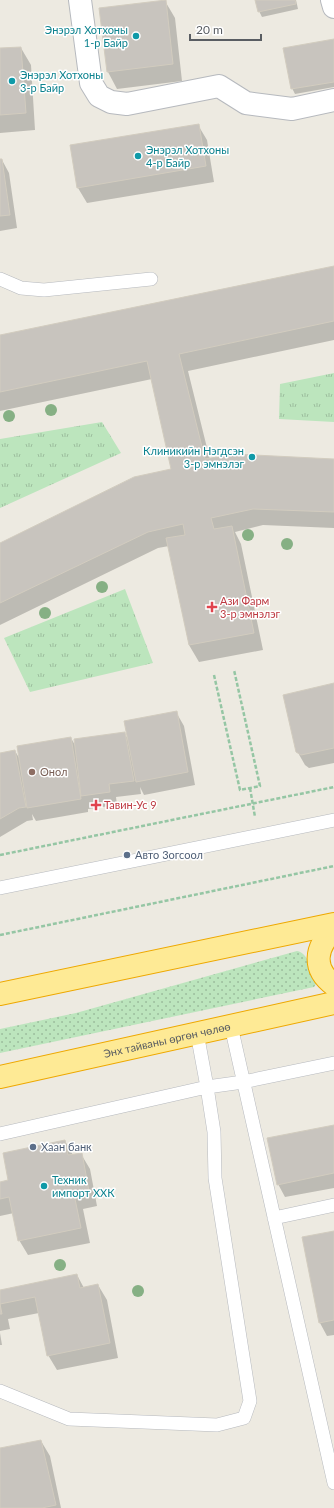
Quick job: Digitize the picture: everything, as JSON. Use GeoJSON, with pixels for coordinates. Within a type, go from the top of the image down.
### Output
{"type":"FeatureCollection","features":[{"type":"Feature","properties":{"kind":"highway"},"geometry":{"type":"LineString","coordinates":[[0,994],[334,924]]}},
{"type":"Feature","properties":{"kind":"highway"},"geometry":{"type":"LineString","coordinates":[[334,930],[322,943],[318,956],[320,968],[334,985]]}},
{"type":"Feature","properties":{"kind":"highway","name":"Энх тайваны өргөн чөлөө"},"geometry":{"type":"LineString","coordinates":[[0,1077],[334,1003]]}},
{"type":"Feature","properties":{"kind":"street"},"geometry":{"type":"LineString","coordinates":[[80,0],[91,83],[99,96],[111,102],[127,104],[219,86],[246,103],[292,109],[334,100]]}},
{"type":"Feature","properties":{"kind":"street"},"geometry":{"type":"LineString","coordinates":[[332,0],[334,7]]}},
{"type":"Feature","properties":{"kind":"lane"},"geometry":{"type":"LineString","coordinates":[[0,279],[21,288],[44,290],[151,279]]}},
{"type":"Feature","properties":{"kind":"lane"},"geometry":{"type":"LineString","coordinates":[[0,888],[334,820]]}},
{"type":"Feature","properties":{"kind":"lane"},"geometry":{"type":"LineString","coordinates":[[231,1026],[334,1483]]}},
{"type":"Feature","properties":{"kind":"lane"},"geometry":{"type":"LineString","coordinates":[[0,1391],[69,1419],[217,1425],[244,1418],[250,1402],[216,1178],[214,1132],[197,1033]]}},
{"type":"Feature","properties":{"kind":"lane"},"geometry":{"type":"LineString","coordinates":[[0,1134],[207,1087],[244,1082],[334,1063]]}},
{"type":"Feature","properties":{"kind":"lane"},"geometry":{"type":"LineString","coordinates":[[274,1218],[334,1205]]}},
{"type":"Feature","properties":{"kind":"path"},"geometry":{"type":"LineString","coordinates":[[214,675],[240,790],[260,786],[234,670]]}},
{"type":"Feature","properties":{"kind":"path"},"geometry":{"type":"LineString","coordinates":[[0,855],[334,787]]}},
{"type":"Feature","properties":{"kind":"path"},"geometry":{"type":"LineString","coordinates":[[250,788],[257,823]]}},
{"type":"Feature","properties":{"kind":"path"},"geometry":{"type":"LineString","coordinates":[[0,935],[334,866]]}},
{"type":"Feature","properties":{"kind":"green space"},"geometry":{"type":"Polygon","coordinates":[[[334,373],[334,422],[279,419],[280,384],[334,373]]]}},
{"type":"Feature","properties":{"kind":"green space"},"geometry":{"type":"Polygon","coordinates":[[[102,422],[121,453],[0,508],[0,439],[102,422]]]}},
{"type":"Feature","properties":{"kind":"green space"},"geometry":{"type":"Polygon","coordinates":[[[125,589],[153,663],[30,692],[4,638],[125,589]]]}},
{"type":"Feature","properties":{"kind":"green space"},"geometry":{"type":"Polygon","coordinates":[[[297,951],[304,955],[309,963],[316,984],[314,987],[0,1053],[0,1029],[76,1013],[297,951]]]}},
{"type":"Feature","properties":{"kind":"building","name":"Энэрэл Хотхоны 1-р Байр"},"geometry":{"type":"Polygon","coordinates":[[[166,0],[173,64],[107,72],[99,8],[166,0]]]}},
{"type":"Feature","properties":{"kind":"building"},"geometry":{"type":"Polygon","coordinates":[[[255,0],[295,0],[296,4],[258,12],[255,0]]]}},
{"type":"Feature","properties":{"kind":"building"},"geometry":{"type":"Polygon","coordinates":[[[334,39],[334,82],[291,89],[283,48],[334,39]]]}},
{"type":"Feature","properties":{"kind":"building","name":"Энэрэл Хотхоны 3-р Байр"},"geometry":{"type":"Polygon","coordinates":[[[21,47],[26,113],[0,115],[0,48],[21,47]]]}},
{"type":"Feature","properties":{"kind":"building","name":"Энэрэл Хотхоны 4-р Байр"},"geometry":{"type":"Polygon","coordinates":[[[199,124],[206,166],[77,188],[70,145],[199,124]]]}},
{"type":"Feature","properties":{"kind":"building"},"geometry":{"type":"Polygon","coordinates":[[[0,159],[2,159],[10,215],[0,216],[0,159]]]}},
{"type":"Feature","properties":{"kind":"building","name":"Клиникийн Нэгдсэн 3-р эмнэлэг"},"geometry":{"type":"Polygon","coordinates":[[[334,266],[334,321],[179,354],[205,459],[234,454],[334,459],[334,512],[253,509],[211,518],[214,529],[232,526],[254,633],[189,645],[166,538],[185,535],[183,524],[148,532],[0,603],[0,543],[134,477],[171,469],[147,361],[0,392],[0,335],[334,266]]]}},
{"type":"Feature","properties":{"kind":"building"},"geometry":{"type":"Polygon","coordinates":[[[334,683],[334,748],[301,755],[296,752],[283,695],[334,683]]]}},
{"type":"Feature","properties":{"kind":"building"},"geometry":{"type":"Polygon","coordinates":[[[177,711],[188,772],[136,782],[124,721],[177,711]]]}},
{"type":"Feature","properties":{"kind":"building"},"geometry":{"type":"Polygon","coordinates":[[[125,732],[134,781],[109,784],[110,792],[81,796],[74,739],[125,732]]]}},
{"type":"Feature","properties":{"kind":"building"},"geometry":{"type":"Polygon","coordinates":[[[71,737],[81,799],[27,808],[17,746],[71,737]]]}},
{"type":"Feature","properties":{"kind":"building"},"geometry":{"type":"Polygon","coordinates":[[[15,750],[26,807],[19,808],[0,819],[0,753],[15,750]]]}},
{"type":"Feature","properties":{"kind":"building"},"geometry":{"type":"Polygon","coordinates":[[[334,1125],[334,1173],[277,1185],[267,1138],[334,1125]]]}},
{"type":"Feature","properties":{"kind":"building","name":"Техник импорт ХХК"},"geometry":{"type":"Polygon","coordinates":[[[65,1140],[68,1155],[82,1153],[89,1191],[74,1194],[81,1228],[18,1241],[9,1197],[0,1199],[0,1182],[8,1180],[3,1153],[65,1140]]]}},
{"type":"Feature","properties":{"kind":"building"},"geometry":{"type":"Polygon","coordinates":[[[334,1231],[334,1320],[319,1323],[302,1237],[334,1231]]]}},
{"type":"Feature","properties":{"kind":"building"},"geometry":{"type":"Polygon","coordinates":[[[77,1274],[80,1288],[98,1284],[110,1343],[47,1356],[35,1297],[0,1304],[0,1290],[77,1274]]]}},
{"type":"Feature","properties":{"kind":"building"},"geometry":{"type":"Polygon","coordinates":[[[41,1440],[56,1505],[42,1508],[0,1508],[0,1448],[41,1440]]]}},
{"type":"Feature","properties":{"kind":"place","name":"Энэрэл Хотхоны 1-р Байр"},"geometry":{"type":"Point","coordinates":[136,36]}},
{"type":"Feature","properties":{"kind":"place","name":"Энэрэл Хотхоны 3-р Байр"},"geometry":{"type":"Point","coordinates":[12,81]}},
{"type":"Feature","properties":{"kind":"place","name":"Энэрэл Хотхоны 4-р Байр"},"geometry":{"type":"Point","coordinates":[138,156]}},
{"type":"Feature","properties":{"kind":"place","name":"Клиникийн Нэгдсэн 3-р эмнэлэг"},"geometry":{"type":"Point","coordinates":[252,457]}},
{"type":"Feature","properties":{"kind":"place","name":"Ази Фарм 3-р эмнэлэг"},"geometry":{"type":"Point","coordinates":[212,607]}},
{"type":"Feature","properties":{"kind":"place","name":"Онол"},"geometry":{"type":"Point","coordinates":[32,772]}},
{"type":"Feature","properties":{"kind":"place","name":"Тавин-Ус 9"},"geometry":{"type":"Point","coordinates":[96,805]}},
{"type":"Feature","properties":{"kind":"place","name":"Авто 3огсоол"},"geometry":{"type":"Point","coordinates":[127,855]}},
{"type":"Feature","properties":{"kind":"place","name":"Хаан банк"},"geometry":{"type":"Point","coordinates":[33,1147]}},
{"type":"Feature","properties":{"kind":"place","name":"Техник импорт ХХК"},"geometry":{"type":"Point","coordinates":[44,1186]}}]}
